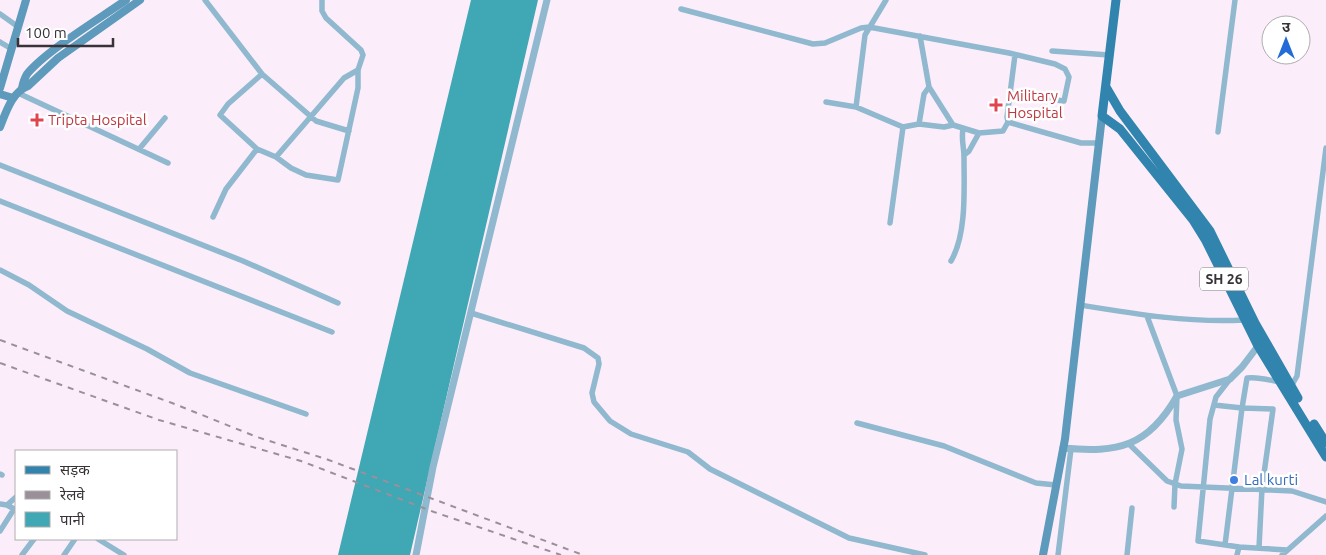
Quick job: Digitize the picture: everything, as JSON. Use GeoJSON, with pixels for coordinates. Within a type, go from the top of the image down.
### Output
{"type":"FeatureCollection","features":[{"type":"Feature","properties":{"kind":"main road"},"geometry":{"type":"LineString","coordinates":[[0,88],[10,48],[26,0]]}},
{"type":"Feature","properties":{"kind":"main road"},"geometry":{"type":"LineString","coordinates":[[0,127],[28,73],[126,0]]}},
{"type":"Feature","properties":{"kind":"main road"},"geometry":{"type":"LineString","coordinates":[[0,94],[18,93],[58,58],[140,0]]}},
{"type":"Feature","properties":{"kind":"main road"},"geometry":{"type":"LineString","coordinates":[[1043,555],[1056,485],[1067,449],[1080,305],[1116,0]]}},
{"type":"Feature","properties":{"kind":"main road"},"geometry":{"type":"LineString","coordinates":[[1105,86],[1120,111],[1210,231],[1286,384],[1326,443]]}},
{"type":"Feature","properties":{"kind":"main road","name":"SH 26"},"geometry":{"type":"LineString","coordinates":[[1102,116],[1120,130],[1193,220],[1206,241],[1258,346],[1286,384],[1326,457]]}},
{"type":"Feature","properties":{"kind":"street"},"geometry":{"type":"LineString","coordinates":[[205,0],[262,74],[316,121],[349,131]]}},
{"type":"Feature","properties":{"kind":"street"},"geometry":{"type":"LineString","coordinates":[[262,74],[228,104],[220,115],[257,149],[276,157],[291,168],[306,174],[338,180],[358,88],[358,70],[363,55],[326,18],[322,11],[322,0]]}},
{"type":"Feature","properties":{"kind":"street"},"geometry":{"type":"LineString","coordinates":[[416,555],[433,467],[547,0]]}},
{"type":"Feature","properties":{"kind":"street"},"geometry":{"type":"LineString","coordinates":[[856,107],[865,35],[886,0]]}},
{"type":"Feature","properties":{"kind":"street"},"geometry":{"type":"LineString","coordinates":[[1218,132],[1235,0]]}},
{"type":"Feature","properties":{"kind":"street"},"geometry":{"type":"LineString","coordinates":[[681,10],[814,44],[825,43],[861,28],[869,27],[1009,52],[1015,56],[1055,64],[1065,69],[1069,77],[1064,100],[1011,94]]}},
{"type":"Feature","properties":{"kind":"street"},"geometry":{"type":"LineString","coordinates":[[0,14],[17,26]]}},
{"type":"Feature","properties":{"kind":"street"},"geometry":{"type":"LineString","coordinates":[[920,36],[929,87],[953,125],[963,130],[979,133],[1002,131],[1008,122],[1007,117],[1015,56]]}},
{"type":"Feature","properties":{"kind":"street"},"geometry":{"type":"LineString","coordinates":[[0,42],[10,48]]}},
{"type":"Feature","properties":{"kind":"street"},"geometry":{"type":"LineString","coordinates":[[1052,50],[1109,54]]}},
{"type":"Feature","properties":{"kind":"street"},"geometry":{"type":"LineString","coordinates":[[276,157],[344,78],[358,70]]}},
{"type":"Feature","properties":{"kind":"street"},"geometry":{"type":"LineString","coordinates":[[919,124],[924,94],[929,87]]}},
{"type":"Feature","properties":{"kind":"street"},"geometry":{"type":"LineString","coordinates":[[18,93],[140,148],[168,163]]}},
{"type":"Feature","properties":{"kind":"street"},"geometry":{"type":"LineString","coordinates":[[826,102],[856,107],[903,127],[919,124],[944,127],[953,125]]}},
{"type":"Feature","properties":{"kind":"street"},"geometry":{"type":"LineString","coordinates":[[140,148],[165,118]]}},
{"type":"Feature","properties":{"kind":"street"},"geometry":{"type":"LineString","coordinates":[[1008,122],[1081,143],[1099,143]]}},
{"type":"Feature","properties":{"kind":"street"},"geometry":{"type":"LineString","coordinates":[[890,223],[903,127]]}},
{"type":"Feature","properties":{"kind":"street"},"geometry":{"type":"LineString","coordinates":[[951,261],[958,248],[961,235],[963,130]]}},
{"type":"Feature","properties":{"kind":"street"},"geometry":{"type":"LineString","coordinates":[[964,155],[970,151],[979,133]]}},
{"type":"Feature","properties":{"kind":"street"},"geometry":{"type":"LineString","coordinates":[[1225,545],[1244,386],[1247,378],[1258,376],[1286,384],[1293,383],[1297,376],[1326,148]]}},
{"type":"Feature","properties":{"kind":"street"},"geometry":{"type":"LineString","coordinates":[[213,218],[226,189],[257,149]]}},
{"type":"Feature","properties":{"kind":"street"},"geometry":{"type":"LineString","coordinates":[[0,165],[243,260],[338,303]]}},
{"type":"Feature","properties":{"kind":"street"},"geometry":{"type":"LineString","coordinates":[[0,201],[332,332]]}},
{"type":"Feature","properties":{"kind":"street"},"geometry":{"type":"LineString","coordinates":[[0,270],[29,285],[67,311],[147,349],[190,373],[306,414]]}},
{"type":"Feature","properties":{"kind":"street"},"geometry":{"type":"LineString","coordinates":[[1080,305],[1147,316],[1210,321],[1244,320]]}},
{"type":"Feature","properties":{"kind":"street"},"geometry":{"type":"LineString","coordinates":[[471,313],[584,348],[593,354],[599,364],[592,393],[594,402],[610,421],[631,434],[688,452],[710,469],[849,538],[925,555]]}},
{"type":"Feature","properties":{"kind":"street"},"geometry":{"type":"LineString","coordinates":[[1147,316],[1177,396],[1176,420],[1182,449],[1175,484],[1174,507]]}},
{"type":"Feature","properties":{"kind":"street"},"geometry":{"type":"LineString","coordinates":[[1258,346],[1216,397],[1210,419],[1205,486],[1198,541],[1284,553],[1326,516]]}},
{"type":"Feature","properties":{"kind":"street"},"geometry":{"type":"LineString","coordinates":[[1242,367],[1251,378]]}},
{"type":"Feature","properties":{"kind":"street"},"geometry":{"type":"LineString","coordinates":[[1058,555],[1067,449],[1085,450],[1130,445],[1145,435],[1167,414],[1177,396],[1230,378]]}},
{"type":"Feature","properties":{"kind":"street"},"geometry":{"type":"LineString","coordinates":[[1214,405],[1273,409],[1262,488],[1259,548]]}},
{"type":"Feature","properties":{"kind":"street"},"geometry":{"type":"LineString","coordinates":[[857,423],[944,446],[1036,483],[1056,485]]}},
{"type":"Feature","properties":{"kind":"street"},"geometry":{"type":"LineString","coordinates":[[1130,445],[1167,481],[1175,484],[1292,491],[1326,502]]}},
{"type":"Feature","properties":{"kind":"street"},"geometry":{"type":"LineString","coordinates":[[3,505],[15,498]]}},
{"type":"Feature","properties":{"kind":"street"},"geometry":{"type":"LineString","coordinates":[[0,531],[14,509],[3,505]]}},
{"type":"Feature","properties":{"kind":"street"},"geometry":{"type":"LineString","coordinates":[[1126,555],[1132,508]]}},
{"type":"Feature","properties":{"kind":"street"},"geometry":{"type":"LineString","coordinates":[[22,555],[33,540]]}},
{"type":"Feature","properties":{"kind":"street"},"geometry":{"type":"LineString","coordinates":[[64,555],[74,540]]}},
{"type":"Feature","properties":{"kind":"street"},"geometry":{"type":"LineString","coordinates":[[100,540],[123,555]]}},
{"type":"Feature","properties":{"kind":"street"},"geometry":{"type":"LineString","coordinates":[[1237,555],[1238,547]]}},
{"type":"Feature","properties":{"kind":"water"},"geometry":{"type":"Polygon","coordinates":[[[471,0],[538,0],[410,555],[338,555],[471,0]]]}},
{"type":"Feature","properties":{"kind":"railway"},"geometry":{"type":"LineString","coordinates":[[0,340],[172,403],[257,437],[326,459],[583,555]]}},
{"type":"Feature","properties":{"kind":"railway"},"geometry":{"type":"LineString","coordinates":[[0,363],[159,420],[301,461],[434,512],[561,555]]}},
{"type":"Feature","properties":{"kind":"place","name":"Military Hospital"},"geometry":{"type":"Point","coordinates":[996,105]}},
{"type":"Feature","properties":{"kind":"place","name":"Tripta Hospital"},"geometry":{"type":"Point","coordinates":[37,120]}},
{"type":"Feature","properties":{"kind":"place","name":"Lal kurti"},"geometry":{"type":"Point","coordinates":[1234,480]}}]}
